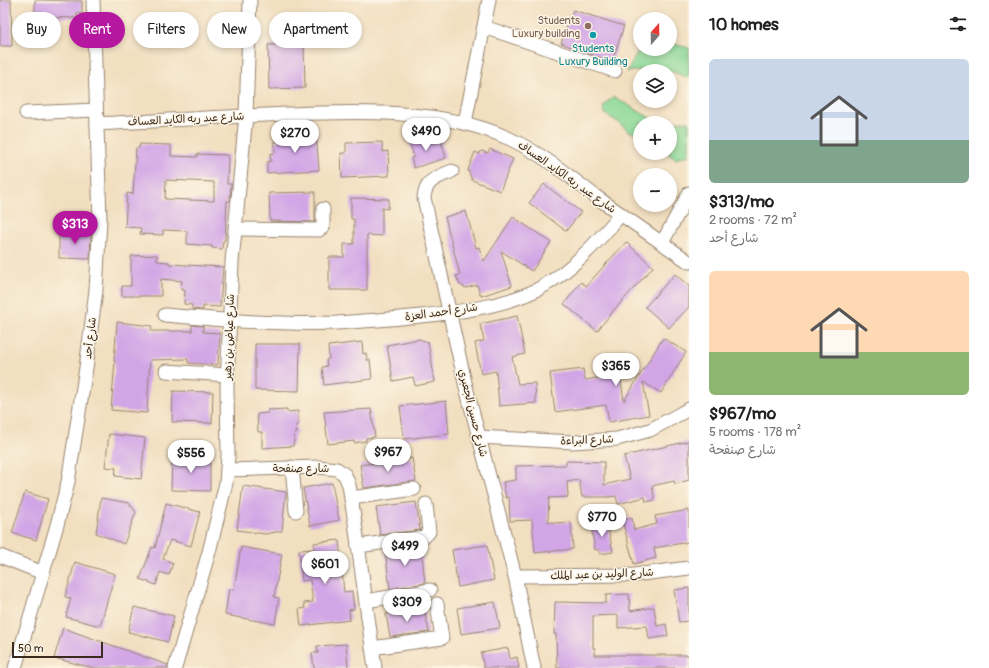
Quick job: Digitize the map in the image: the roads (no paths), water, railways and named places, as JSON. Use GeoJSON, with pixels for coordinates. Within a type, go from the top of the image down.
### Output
{"type":"FeatureCollection","features":[{"type":"Feature","properties":{"kind":"street","name":"شارع أحد"},"geometry":{"type":"LineString","coordinates":[[17,667],[68,482],[86,368],[95,298],[100,220],[93,0]]}},
{"type":"Feature","properties":{"kind":"street","name":"شارع عياض بن زهير"},"geometry":{"type":"LineString","coordinates":[[175,668],[209,552],[226,483],[230,321],[235,229],[241,184],[246,115],[250,0]]}},
{"type":"Feature","properties":{"kind":"street"},"geometry":{"type":"LineString","coordinates":[[465,123],[489,0]]}},
{"type":"Feature","properties":{"kind":"street"},"geometry":{"type":"LineString","coordinates":[[484,27],[615,72]]}},
{"type":"Feature","properties":{"kind":"street"},"geometry":{"type":"LineString","coordinates":[[26,113],[96,110]]}},
{"type":"Feature","properties":{"kind":"street","name":"شارع عبد ربه الكايد العساف"},"geometry":{"type":"LineString","coordinates":[[97,124],[246,115],[318,113],[374,113],[427,117],[465,123],[488,129],[530,149],[689,262]]}},
{"type":"Feature","properties":{"kind":"street","name":"شارع حسين الجعبري"},"geometry":{"type":"LineString","coordinates":[[452,171],[435,178],[429,183],[425,189],[424,198],[449,313],[515,576],[534,668]]}},
{"type":"Feature","properties":{"kind":"street"},"geometry":{"type":"LineString","coordinates":[[662,243],[689,193]]}},
{"type":"Feature","properties":{"kind":"street"},"geometry":{"type":"LineString","coordinates":[[235,229],[319,230],[323,227],[323,209]]}},
{"type":"Feature","properties":{"kind":"street","name":"شارع أحمد العزة"},"geometry":{"type":"LineString","coordinates":[[165,315],[230,321],[336,323],[449,313],[476,308],[525,295],[548,283],[592,246],[621,214]]}},
{"type":"Feature","properties":{"kind":"street"},"geometry":{"type":"LineString","coordinates":[[166,372],[228,375]]}},
{"type":"Feature","properties":{"kind":"street","name":"شارع البراءة"},"geometry":{"type":"LineString","coordinates":[[479,437],[573,442],[618,439],[650,430],[689,409]]}},
{"type":"Feature","properties":{"kind":"street","name":"شارع صنفحة"},"geometry":{"type":"LineString","coordinates":[[227,470],[318,467],[341,471],[347,479],[375,668]]}},
{"type":"Feature","properties":{"kind":"street"},"geometry":{"type":"LineString","coordinates":[[292,468],[296,512]]}},
{"type":"Feature","properties":{"kind":"street"},"geometry":{"type":"LineString","coordinates":[[351,498],[414,489]]}},
{"type":"Feature","properties":{"kind":"street"},"geometry":{"type":"LineString","coordinates":[[358,546],[424,537],[429,532],[426,504]]}},
{"type":"Feature","properties":{"kind":"street"},"geometry":{"type":"LineString","coordinates":[[0,556],[43,573]]}},
{"type":"Feature","properties":{"kind":"street","name":"شارع الوليد بن عبد الملك"},"geometry":{"type":"LineString","coordinates":[[515,576],[634,575],[689,568]]}},
{"type":"Feature","properties":{"kind":"street"},"geometry":{"type":"LineString","coordinates":[[366,600],[430,590]]}},
{"type":"Feature","properties":{"kind":"street"},"geometry":{"type":"LineString","coordinates":[[372,648],[442,638],[437,604]]}},
{"type":"Feature","properties":{"kind":"place","name":"Students Luxury building"},"geometry":{"type":"Point","coordinates":[588,26]}},
{"type":"Feature","properties":{"kind":"place","name":"Students Luxury Building"},"geometry":{"type":"Point","coordinates":[593,35]}}]}
